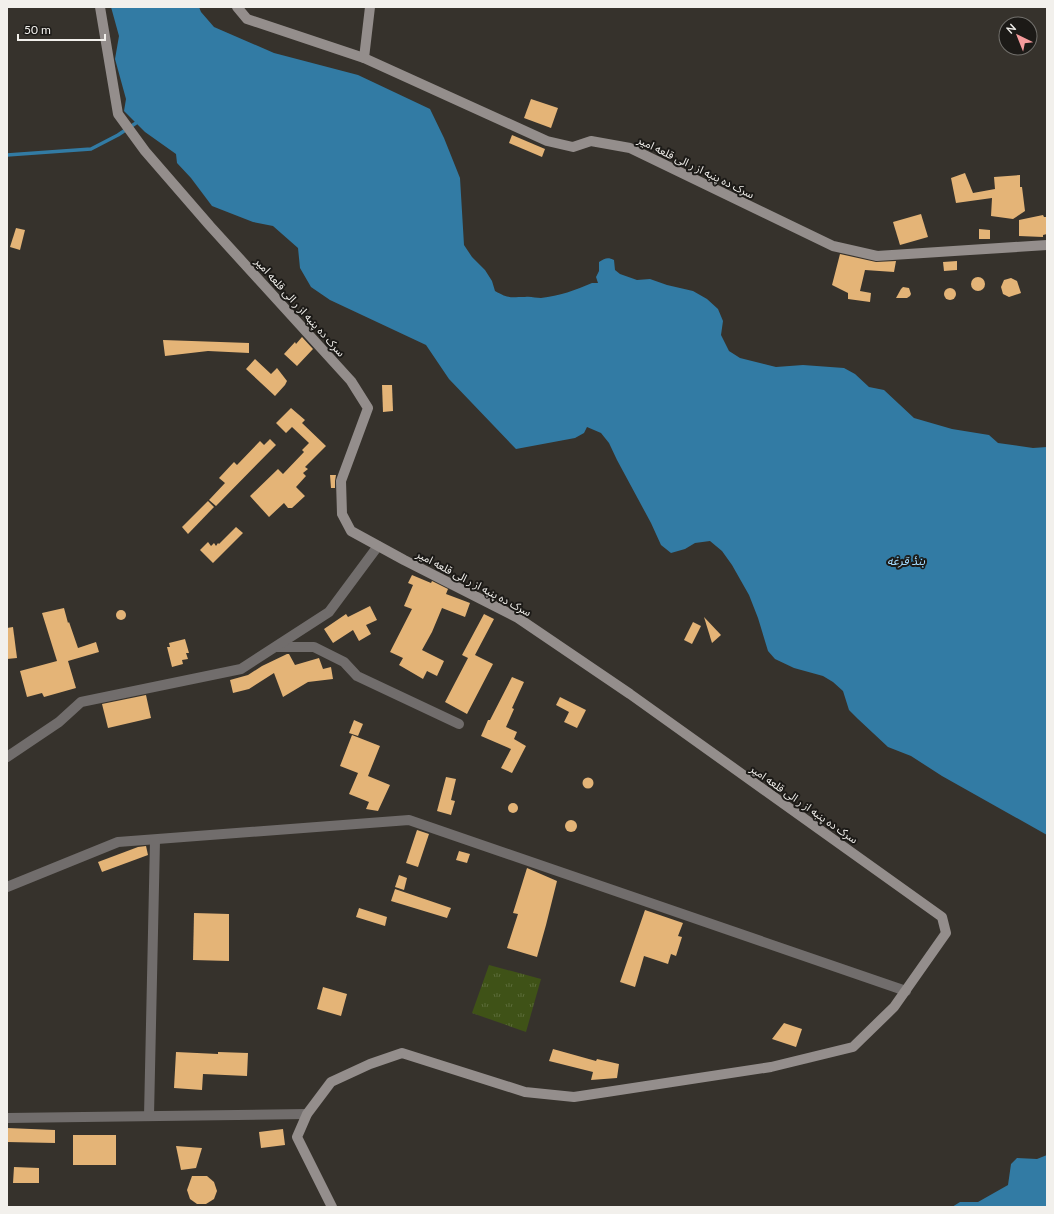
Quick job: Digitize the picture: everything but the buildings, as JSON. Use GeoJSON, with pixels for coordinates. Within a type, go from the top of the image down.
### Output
{"type":"FeatureCollection","features":[{"type":"Feature","properties":{"kind":"street","name":"سرک ده پنبه از ر الی قلعه امیر"},"geometry":{"type":"LineString","coordinates":[[100,7],[118,114],[145,151],[210,226],[351,381],[368,408],[340,482],[342,514],[351,531],[518,618],[630,694],[942,917],[946,933],[894,1007],[853,1047],[771,1066],[574,1097],[524,1092],[402,1053],[370,1064],[331,1082],[307,1114],[297,1137],[332,1207]]}},
{"type":"Feature","properties":{"kind":"street","name":"سرک ده پنبه از ر الی قلعه امیر"},"geometry":{"type":"LineString","coordinates":[[237,7],[247,19],[364,58],[547,141],[573,147],[591,141],[630,148],[833,246],[877,256],[1047,245]]}},
{"type":"Feature","properties":{"kind":"street"},"geometry":{"type":"LineString","coordinates":[[364,58],[370,7]]}},
{"type":"Feature","properties":{"kind":"street"},"geometry":{"type":"LineString","coordinates":[[7,757],[59,722],[81,702],[241,669],[329,612],[378,546]]}},
{"type":"Feature","properties":{"kind":"street"},"geometry":{"type":"LineString","coordinates":[[276,647],[314,647],[344,662],[357,676],[459,724]]}},
{"type":"Feature","properties":{"kind":"street"},"geometry":{"type":"LineString","coordinates":[[7,887],[118,842],[409,820],[906,991]]}},
{"type":"Feature","properties":{"kind":"street"},"geometry":{"type":"LineString","coordinates":[[149,1116],[155,840]]}},
{"type":"Feature","properties":{"kind":"street"},"geometry":{"type":"LineString","coordinates":[[7,1118],[307,1114]]}},
{"type":"Feature","properties":{"kind":"green space"},"geometry":{"type":"Polygon","coordinates":[[[489,965],[541,979],[526,1032],[472,1013],[489,965]]]}},
{"type":"Feature","properties":{"kind":"water","name":"بندٔ قرغه"},"geometry":{"type":"Polygon","coordinates":[[[111,7],[199,7],[201,12],[214,27],[274,53],[358,75],[430,109],[444,138],[460,178],[464,245],[472,257],[485,270],[492,281],[495,291],[500,294],[510,297],[541,298],[554,296],[592,283],[598,283],[596,277],[599,271],[599,262],[610,258],[614,260],[615,270],[620,274],[637,280],[650,279],[667,285],[693,291],[707,299],[718,309],[723,321],[721,335],[729,351],[740,358],[776,367],[803,365],[844,368],[855,374],[869,387],[884,390],[914,418],[952,429],[989,435],[998,443],[1033,448],[1047,447],[1047,835],[942,776],[911,756],[888,747],[849,710],[843,691],[833,682],[823,676],[794,668],[775,659],[768,651],[749,595],[732,565],[722,551],[710,541],[695,543],[685,549],[671,553],[661,545],[609,443],[601,433],[587,427],[584,433],[575,438],[516,449],[449,379],[426,345],[330,300],[311,287],[300,268],[298,248],[273,226],[253,222],[212,206],[191,178],[177,163],[176,154],[145,132],[124,111],[126,99],[115,59],[119,36],[111,7]]]}},
{"type":"Feature","properties":{"kind":"water"},"geometry":{"type":"Polygon","coordinates":[[[1047,1155],[1047,1207],[952,1207],[960,1202],[978,1202],[1008,1185],[1011,1164],[1017,1158],[1037,1159],[1047,1155]]]}},
{"type":"Feature","properties":{"kind":"waterway"},"geometry":{"type":"LineString","coordinates":[[7,155],[91,149],[118,135],[136,123]]}}]}
